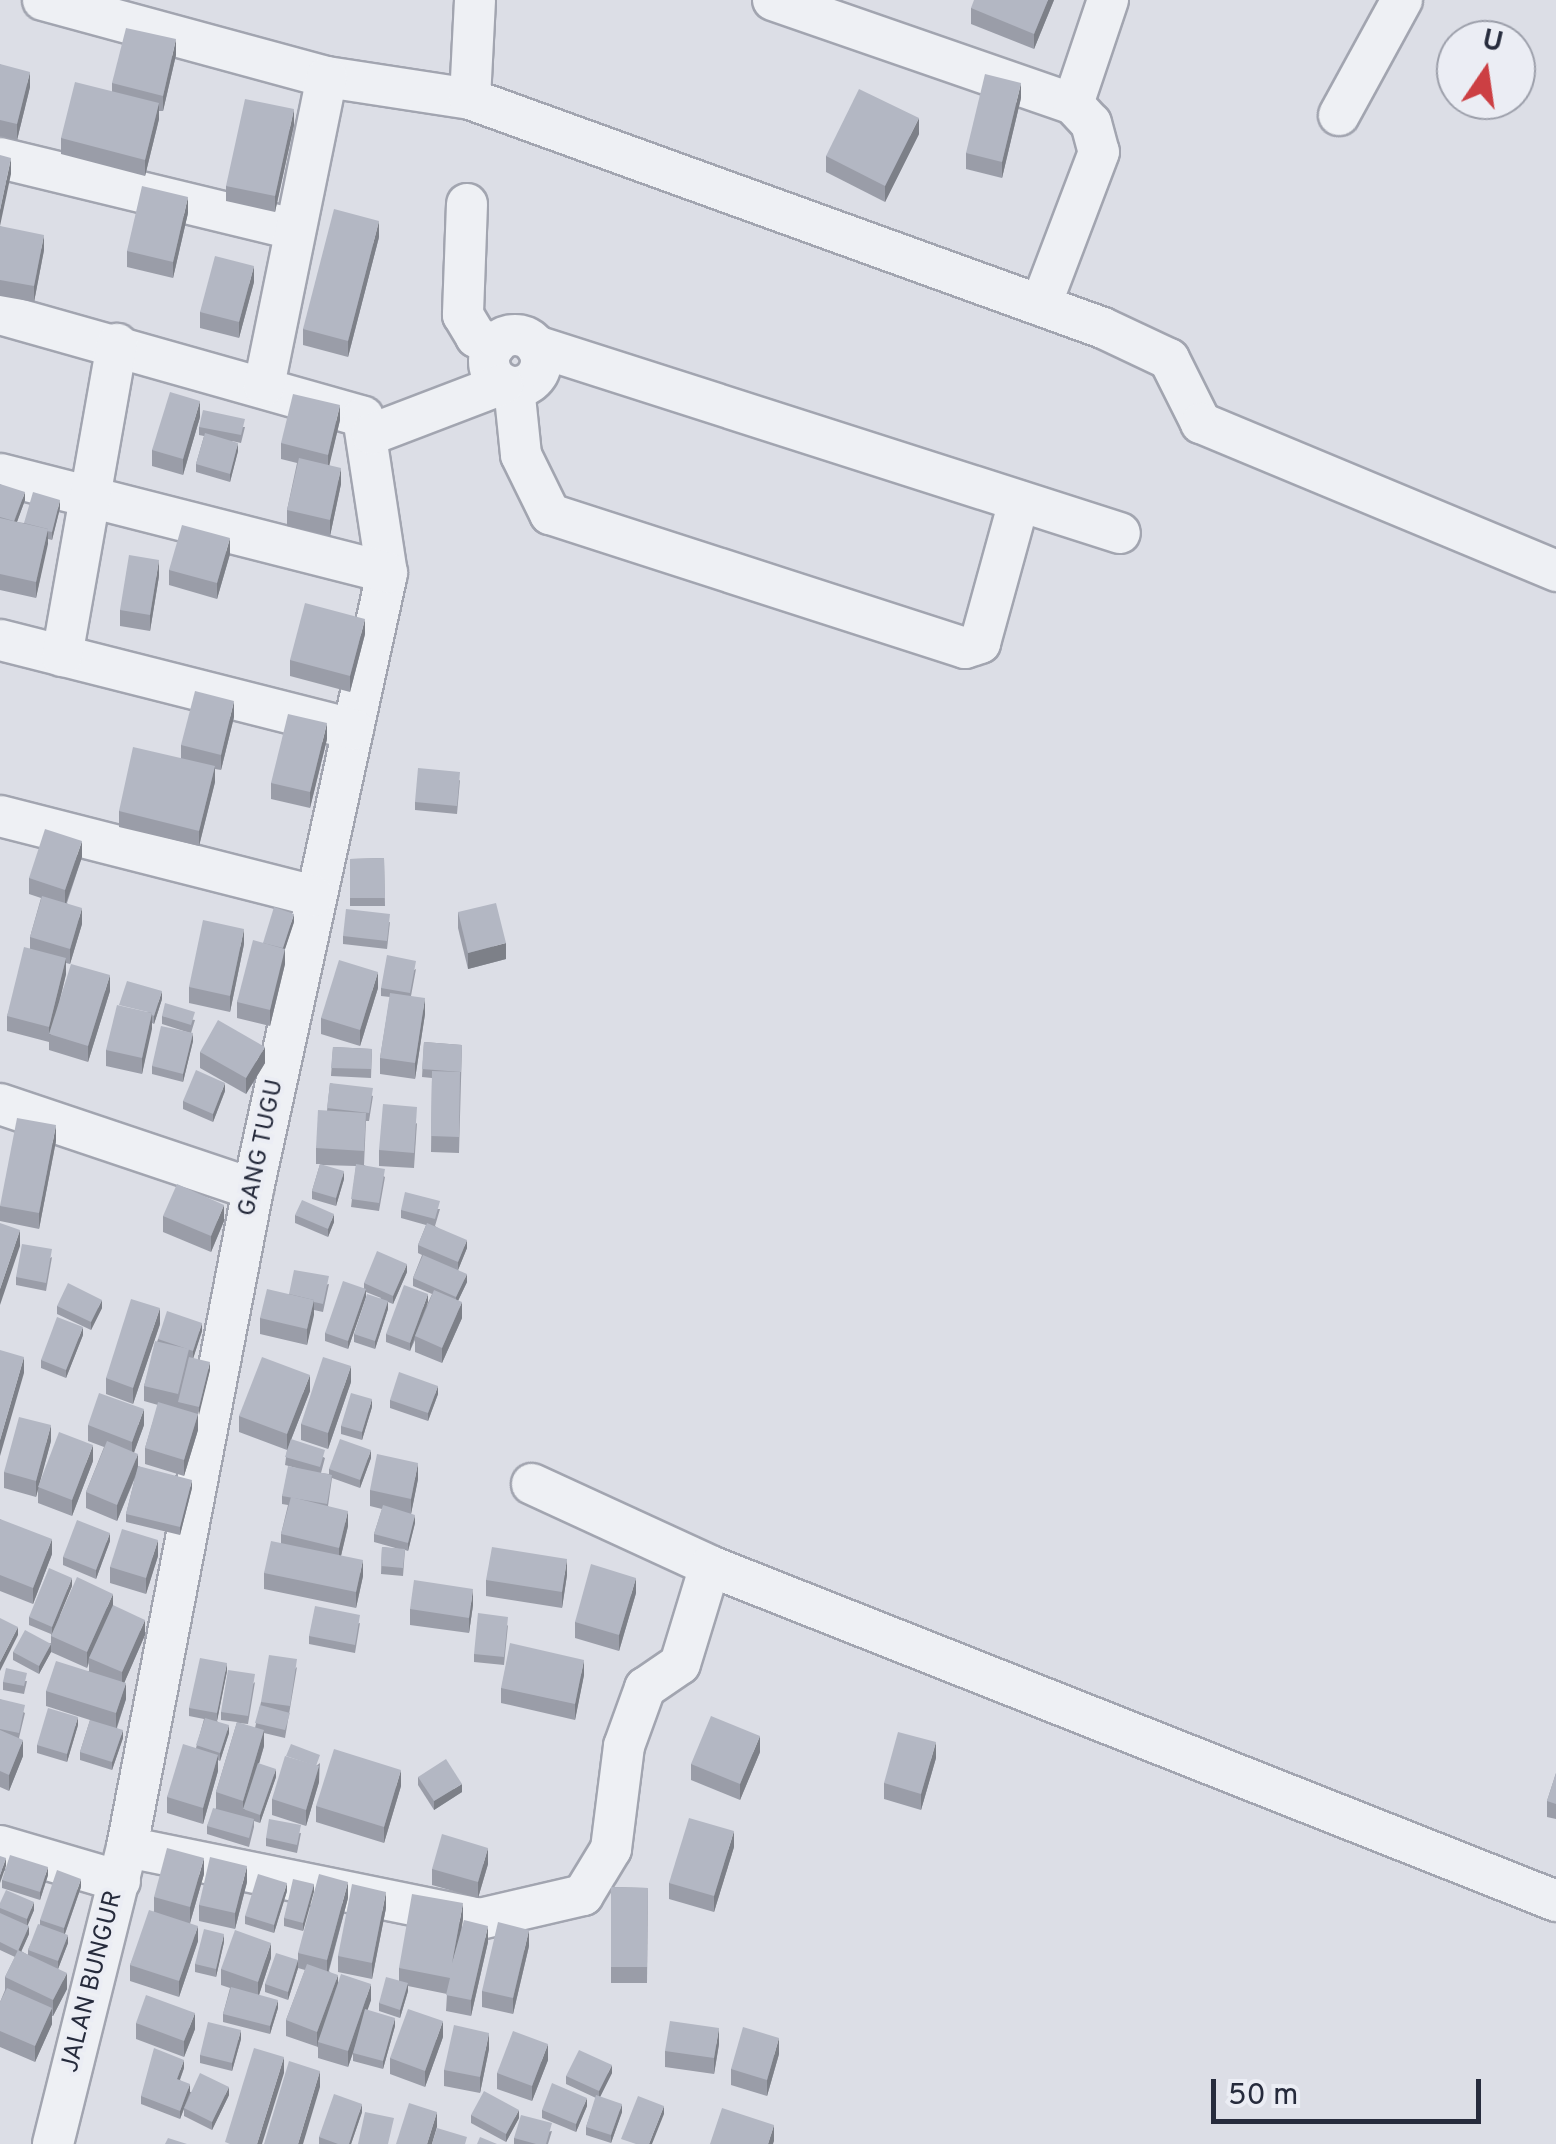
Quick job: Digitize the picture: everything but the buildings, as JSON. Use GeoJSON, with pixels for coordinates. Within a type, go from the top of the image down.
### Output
{"type":"FeatureCollection","features":[{"type":"Feature","properties":{"kind":"street"},"geometry":{"type":"LineString","coordinates":[[43,0],[326,78],[457,96],[1041,305],[1169,359],[1201,423],[1243,446],[1556,571]]}},
{"type":"Feature","properties":{"kind":"street"},"geometry":{"type":"LineString","coordinates":[[457,96],[475,0]]}},
{"type":"Feature","properties":{"kind":"street"},"geometry":{"type":"LineString","coordinates":[[773,0],[1072,104],[1099,152],[1041,305]]}},
{"type":"Feature","properties":{"kind":"street"},"geometry":{"type":"LineString","coordinates":[[1072,104],[1108,0]]}},
{"type":"Feature","properties":{"kind":"street"},"geometry":{"type":"LineString","coordinates":[[1339,115],[1402,0]]}},
{"type":"Feature","properties":{"kind":"street"},"geometry":{"type":"LineString","coordinates":[[264,386],[326,78]]}},
{"type":"Feature","properties":{"kind":"street"},"geometry":{"type":"LineString","coordinates":[[0,158],[294,230]]}},
{"type":"Feature","properties":{"kind":"street"},"geometry":{"type":"LineString","coordinates":[[466,204],[463,314],[476,336],[495,345]]}},
{"type":"Feature","properties":{"kind":"street"},"geometry":{"type":"LineString","coordinates":[[0,314],[264,386],[368,426],[536,378],[536,346]]}},
{"type":"Feature","properties":{"kind":"street"},"geometry":{"type":"LineString","coordinates":[[495,345],[516,335],[536,346],[1120,533]]}},
{"type":"Feature","properties":{"kind":"street"},"geometry":{"type":"LineString","coordinates":[[62,656],[117,344]]}},
{"type":"Feature","properties":{"kind":"street"},"geometry":{"type":"LineString","coordinates":[[495,345],[490,366],[509,386],[521,455],[550,514],[964,648],[980,643],[1019,501]]}},
{"type":"Feature","properties":{"kind":"street","name":"GANG TUGU"},"geometry":{"type":"LineString","coordinates":[[124,1864],[254,1188],[387,572],[368,426]]}},
{"type":"Feature","properties":{"kind":"street"},"geometry":{"type":"LineString","coordinates":[[0,474],[387,572]]}},
{"type":"Feature","properties":{"kind":"street"},"geometry":{"type":"LineString","coordinates":[[0,640],[353,728]]}},
{"type":"Feature","properties":{"kind":"street"},"geometry":{"type":"LineString","coordinates":[[0,816],[314,896]]}},
{"type":"Feature","properties":{"kind":"street"},"geometry":{"type":"LineString","coordinates":[[0,1104],[254,1188]]}},
{"type":"Feature","properties":{"kind":"street"},"geometry":{"type":"LineString","coordinates":[[532,1484],[710,1566],[1556,1902]]}},
{"type":"Feature","properties":{"kind":"street"},"geometry":{"type":"LineString","coordinates":[[124,1864],[480,1919],[582,1895],[612,1849],[624,1746],[645,1688],[680,1664],[710,1566]]}},
{"type":"Feature","properties":{"kind":"street","name":"JALAN BUNGUR"},"geometry":{"type":"LineString","coordinates":[[0,1846],[124,1864],[53,2144]]}}]}
